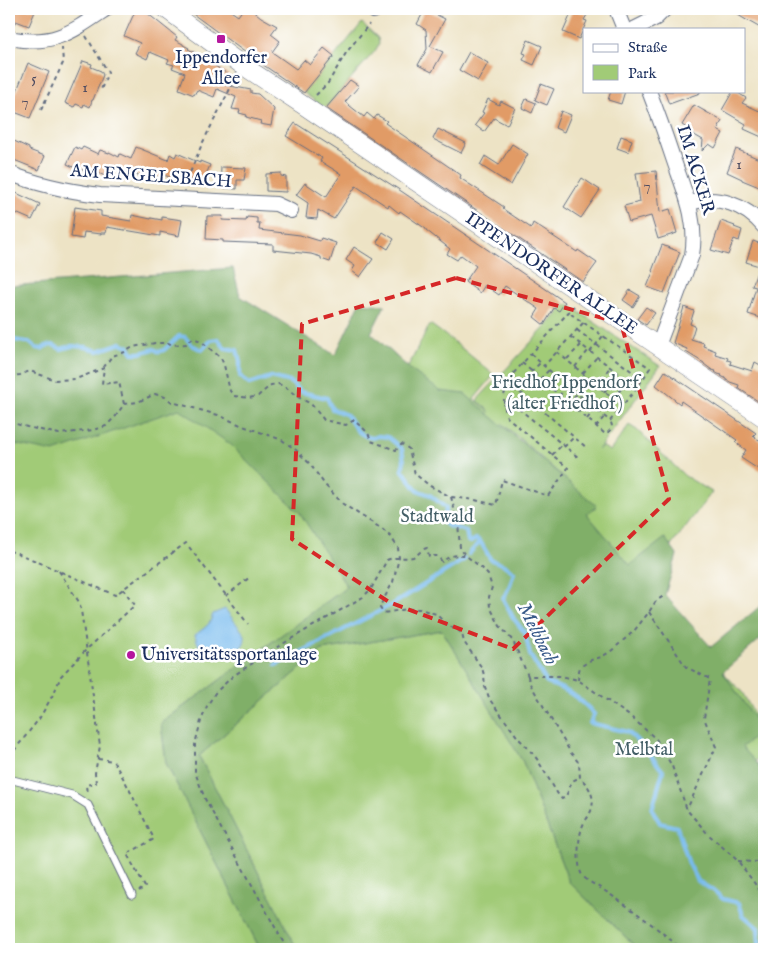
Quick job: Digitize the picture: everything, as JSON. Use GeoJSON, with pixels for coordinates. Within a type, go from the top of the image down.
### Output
{"type":"FeatureCollection","features":[{"type":"Feature","properties":{"kind":"street"},"geometry":{"type":"LineString","coordinates":[[9,38],[28,41],[59,37],[75,30],[106,9]]}},
{"type":"Feature","properties":{"kind":"street","name":"IPPENDORFER ALLEE"},"geometry":{"type":"LineString","coordinates":[[166,9],[236,61],[764,418]]}},
{"type":"Feature","properties":{"kind":"street"},"geometry":{"type":"LineString","coordinates":[[616,9],[624,28]]}},
{"type":"Feature","properties":{"kind":"street"},"geometry":{"type":"LineString","coordinates":[[636,28],[656,18],[665,9]]}},
{"type":"Feature","properties":{"kind":"street","name":"IM ACKER"},"geometry":{"type":"LineString","coordinates":[[649,92],[689,203],[694,241],[692,255],[658,346]]}},
{"type":"Feature","properties":{"kind":"street","name":"AM ENGELSBACH"},"geometry":{"type":"LineString","coordinates":[[9,173],[33,182],[73,192],[276,204],[291,211]]}},
{"type":"Feature","properties":{"kind":"street"},"geometry":{"type":"LineString","coordinates":[[689,203],[706,200],[726,202],[746,210],[764,226]]}},
{"type":"Feature","properties":{"kind":"lane"},"geometry":{"type":"LineString","coordinates":[[9,779],[72,795],[88,805],[132,895]]}},
{"type":"Feature","properties":{"kind":"path"},"geometry":{"type":"LineString","coordinates":[[313,99],[331,79],[346,53],[373,14]]}},
{"type":"Feature","properties":{"kind":"path"},"geometry":{"type":"LineString","coordinates":[[86,36],[108,72],[100,92]]}},
{"type":"Feature","properties":{"kind":"path"},"geometry":{"type":"LineString","coordinates":[[41,110],[63,63],[62,48]]}},
{"type":"Feature","properties":{"kind":"path"},"geometry":{"type":"LineString","coordinates":[[180,199],[202,144],[238,73]]}},
{"type":"Feature","properties":{"kind":"path"},"geometry":{"type":"LineString","coordinates":[[9,422],[59,434],[92,430],[106,426],[124,404],[119,382],[102,384],[104,367],[112,356],[133,347],[155,343],[186,344],[193,338],[201,341],[221,358],[230,391],[234,396],[249,398],[258,396],[271,385],[278,384],[284,386],[311,404],[324,420],[346,425],[354,420],[368,432],[371,441],[396,450],[402,444],[409,450],[415,474],[430,486],[451,497],[496,504],[502,480],[548,496],[568,468],[507,417],[504,404],[506,385],[512,375],[583,296]]}},
{"type":"Feature","properties":{"kind":"path"},"geometry":{"type":"LineString","coordinates":[[568,312],[650,368],[610,421]]}},
{"type":"Feature","properties":{"kind":"path"},"geometry":{"type":"LineString","coordinates":[[544,366],[583,323]]}},
{"type":"Feature","properties":{"kind":"path"},"geometry":{"type":"LineString","coordinates":[[577,330],[642,379]]}},
{"type":"Feature","properties":{"kind":"path"},"geometry":{"type":"LineString","coordinates":[[574,366],[596,345],[602,336]]}},
{"type":"Feature","properties":{"kind":"path"},"geometry":{"type":"LineString","coordinates":[[570,337],[636,388]]}},
{"type":"Feature","properties":{"kind":"path"},"geometry":{"type":"LineString","coordinates":[[566,360],[581,345]]}},
{"type":"Feature","properties":{"kind":"path"},"geometry":{"type":"LineString","coordinates":[[557,352],[622,406]]}},
{"type":"Feature","properties":{"kind":"path"},"geometry":{"type":"LineString","coordinates":[[522,364],[604,434],[612,428],[610,421],[605,416],[531,354]]}},
{"type":"Feature","properties":{"kind":"path"},"geometry":{"type":"LineString","coordinates":[[583,374],[597,357]]}},
{"type":"Feature","properties":{"kind":"path"},"geometry":{"type":"LineString","coordinates":[[531,372],[540,363]]}},
{"type":"Feature","properties":{"kind":"path"},"geometry":{"type":"LineString","coordinates":[[9,376],[20,375],[30,371],[55,380],[76,379],[104,367]]}},
{"type":"Feature","properties":{"kind":"path"},"geometry":{"type":"LineString","coordinates":[[597,385],[610,367]]}},
{"type":"Feature","properties":{"kind":"path"},"geometry":{"type":"LineString","coordinates":[[540,379],[549,370]]}},
{"type":"Feature","properties":{"kind":"path"},"geometry":{"type":"LineString","coordinates":[[604,392],[618,374]]}},
{"type":"Feature","properties":{"kind":"path"},"geometry":{"type":"LineString","coordinates":[[550,387],[558,378]]}},
{"type":"Feature","properties":{"kind":"path"},"geometry":{"type":"LineString","coordinates":[[613,399],[628,381]]}},
{"type":"Feature","properties":{"kind":"path"},"geometry":{"type":"LineString","coordinates":[[506,385],[524,395],[587,448]]}},
{"type":"Feature","properties":{"kind":"path"},"geometry":{"type":"LineString","coordinates":[[559,396],[568,386]]}},
{"type":"Feature","properties":{"kind":"path"},"geometry":{"type":"LineString","coordinates":[[568,403],[577,393]]}},
{"type":"Feature","properties":{"kind":"path"},"geometry":{"type":"LineString","coordinates":[[124,404],[138,402],[155,394],[165,397],[172,402],[218,415],[282,440],[296,450],[343,504],[382,529],[391,537],[398,548],[400,558],[393,582],[381,604],[380,608],[383,613],[408,608],[420,609],[436,614],[448,625],[458,630],[482,668],[485,687],[490,700],[519,739],[537,759],[559,796],[562,799],[566,796],[574,779],[580,778]]}},
{"type":"Feature","properties":{"kind":"path"},"geometry":{"type":"LineString","coordinates":[[578,411],[587,402]]}},
{"type":"Feature","properties":{"kind":"path"},"geometry":{"type":"LineString","coordinates":[[504,404],[518,408],[578,458]]}},
{"type":"Feature","properties":{"kind":"path"},"geometry":{"type":"LineString","coordinates":[[587,419],[596,409]]}},
{"type":"Feature","properties":{"kind":"path"},"geometry":{"type":"LineString","coordinates":[[596,427],[605,416]]}},
{"type":"Feature","properties":{"kind":"path"},"geometry":{"type":"LineString","coordinates":[[552,455],[574,437]]}},
{"type":"Feature","properties":{"kind":"path"},"geometry":{"type":"LineString","coordinates":[[451,497],[458,523],[460,548],[465,555],[488,575],[492,587],[489,597],[490,607],[500,626],[512,641],[529,682],[579,763],[580,778],[587,784],[592,794],[590,814],[582,826],[580,839],[580,870],[582,876],[611,895],[681,949]]}},
{"type":"Feature","properties":{"kind":"path"},"geometry":{"type":"LineString","coordinates":[[9,551],[115,595],[186,543],[248,624]]}},
{"type":"Feature","properties":{"kind":"path"},"geometry":{"type":"LineString","coordinates":[[287,949],[205,799],[195,772],[195,744],[207,706],[215,694],[233,676],[279,646],[363,597],[371,589],[388,560],[396,557],[410,557],[418,554],[423,548],[427,548],[429,556],[438,556],[442,562],[448,556],[465,555]]}},
{"type":"Feature","properties":{"kind":"path"},"geometry":{"type":"LineString","coordinates":[[58,571],[81,610],[100,746],[95,773],[96,784],[86,785],[88,805]]}},
{"type":"Feature","properties":{"kind":"path"},"geometry":{"type":"LineString","coordinates":[[226,596],[250,577]]}},
{"type":"Feature","properties":{"kind":"path"},"geometry":{"type":"LineString","coordinates":[[9,757],[39,719],[54,693],[61,676],[135,605],[123,589]]}},
{"type":"Feature","properties":{"kind":"path"},"geometry":{"type":"LineString","coordinates":[[578,680],[580,667],[618,646],[634,631],[650,612],[656,601],[665,595]]}},
{"type":"Feature","properties":{"kind":"path"},"geometry":{"type":"LineString","coordinates":[[650,612],[686,667],[710,679],[704,718],[716,747],[687,810]]}},
{"type":"Feature","properties":{"kind":"path"},"geometry":{"type":"LineString","coordinates":[[528,676],[562,676],[578,680],[631,717],[656,739],[672,766],[687,810],[708,834],[738,861],[764,896]]}},
{"type":"Feature","properties":{"kind":"path"},"geometry":{"type":"LineString","coordinates":[[98,759],[113,761],[154,840],[126,853],[145,888],[132,895]]}},
{"type":"Feature","properties":{"kind":"path"},"geometry":{"type":"LineString","coordinates":[[738,861],[764,861]]}},
{"type":"Feature","properties":{"kind":"highlighted area"},"geometry":{"type":"Polygon","coordinates":[[[456,278],[621,323],[669,499],[513,649],[389,602],[292,539],[302,324],[456,278]]]}},
{"type":"Feature","properties":{"kind":"green space"},"geometry":{"type":"Polygon","coordinates":[[[362,23],[378,38],[379,44],[325,108],[304,93],[362,23]]]}},
{"type":"Feature","properties":{"kind":"green space","name":"Stadtwald"},"geometry":{"type":"Polygon","coordinates":[[[233,268],[240,296],[335,355],[360,303],[385,305],[371,333],[411,370],[440,391],[465,394],[597,506],[587,514],[630,565],[665,538],[677,555],[665,595],[711,647],[764,603],[764,636],[723,672],[763,731],[742,747],[764,771],[764,949],[638,949],[569,882],[523,762],[442,630],[322,650],[199,756],[297,949],[260,949],[166,763],[161,723],[347,587],[300,513],[230,444],[179,409],[54,452],[9,443],[9,286],[233,268]]]}},
{"type":"Feature","properties":{"kind":"green space"},"geometry":{"type":"Polygon","coordinates":[[[567,304],[660,366],[598,450],[602,446],[610,451],[629,425],[637,430],[685,476],[712,492],[643,583],[742,692],[764,732],[764,752],[754,762],[764,949],[541,787],[488,703],[523,762],[569,882],[638,949],[297,949],[199,756],[322,650],[442,630],[483,696],[454,621],[323,548],[347,587],[161,723],[166,763],[260,949],[9,949],[9,321],[387,408],[430,324],[494,375],[474,399],[490,412],[477,400],[567,304]],[[502,423],[544,467],[570,483],[502,423]]]}},
{"type":"Feature","properties":{"kind":"water"},"geometry":{"type":"Polygon","coordinates":[[[225,609],[245,635],[244,643],[239,649],[229,653],[218,656],[208,655],[201,649],[195,635],[208,624],[213,614],[225,609]]]}},
{"type":"Feature","properties":{"kind":"building"},"geometry":{"type":"Polygon","coordinates":[[[9,9],[36,9],[29,26],[16,21],[11,29],[9,29],[9,9]]]}},
{"type":"Feature","properties":{"kind":"building"},"geometry":{"type":"Polygon","coordinates":[[[136,9],[142,9],[177,37],[175,40],[229,75],[225,85],[251,90],[251,93],[258,94],[274,109],[271,126],[260,124],[261,121],[246,117],[247,115],[239,113],[240,110],[232,109],[236,97],[217,89],[214,97],[197,90],[194,95],[179,89],[185,73],[172,68],[174,65],[167,63],[169,60],[150,52],[147,59],[135,53],[140,43],[124,36],[136,9]]]}},
{"type":"Feature","properties":{"kind":"building"},"geometry":{"type":"Polygon","coordinates":[[[186,9],[228,9],[238,16],[243,9],[251,9],[277,26],[271,34],[280,41],[272,52],[296,69],[304,60],[310,65],[324,48],[334,56],[304,93],[186,9]]]}},
{"type":"Feature","properties":{"kind":"building"},"geometry":{"type":"Polygon","coordinates":[[[425,9],[445,19],[430,46],[443,52],[432,72],[418,65],[427,49],[426,30],[417,24],[425,9]]]}},
{"type":"Feature","properties":{"kind":"building"},"geometry":{"type":"Polygon","coordinates":[[[573,9],[587,15],[584,20],[587,21],[579,39],[563,32],[573,9]]]}},
{"type":"Feature","properties":{"kind":"building"},"geometry":{"type":"Polygon","coordinates":[[[728,9],[764,9],[764,30],[748,21],[728,9]]]}},
{"type":"Feature","properties":{"kind":"building"},"geometry":{"type":"Polygon","coordinates":[[[528,40],[542,46],[534,65],[523,60],[526,54],[523,53],[528,40]]]}},
{"type":"Feature","properties":{"kind":"building"},"geometry":{"type":"Polygon","coordinates":[[[469,52],[488,63],[478,81],[459,70],[469,52]]]}},
{"type":"Feature","properties":{"kind":"building"},"geometry":{"type":"Polygon","coordinates":[[[83,61],[92,64],[91,67],[101,71],[103,75],[90,107],[84,104],[83,107],[76,104],[74,107],[65,103],[83,61]]]}},
{"type":"Feature","properties":{"kind":"building"},"geometry":{"type":"Polygon","coordinates":[[[28,63],[49,72],[30,118],[9,110],[28,63]]]}},
{"type":"Feature","properties":{"kind":"building"},"geometry":{"type":"Polygon","coordinates":[[[350,80],[359,86],[345,102],[364,117],[367,113],[374,119],[377,115],[387,121],[385,123],[461,175],[460,178],[504,207],[503,209],[531,228],[533,223],[597,263],[583,282],[326,108],[350,80]]]}},
{"type":"Feature","properties":{"kind":"building"},"geometry":{"type":"Polygon","coordinates":[[[541,84],[554,89],[547,105],[535,100],[541,84]]]}},
{"type":"Feature","properties":{"kind":"building"},"geometry":{"type":"Polygon","coordinates":[[[611,92],[625,92],[621,104],[608,100],[611,92]]]}},
{"type":"Feature","properties":{"kind":"building"},"geometry":{"type":"Polygon","coordinates":[[[664,92],[700,92],[700,93],[669,104],[664,92]]]}},
{"type":"Feature","properties":{"kind":"building"},"geometry":{"type":"Polygon","coordinates":[[[732,92],[737,92],[746,98],[742,103],[764,113],[764,138],[744,129],[746,124],[722,110],[732,92]]]}},
{"type":"Feature","properties":{"kind":"building"},"geometry":{"type":"Polygon","coordinates":[[[488,99],[499,105],[501,101],[515,108],[507,125],[494,118],[484,132],[475,125],[484,113],[482,112],[488,99]]]}},
{"type":"Feature","properties":{"kind":"building"},"geometry":{"type":"Polygon","coordinates":[[[526,99],[536,103],[532,113],[522,108],[526,99]]]}},
{"type":"Feature","properties":{"kind":"building"},"geometry":{"type":"Polygon","coordinates":[[[694,105],[722,121],[717,130],[723,133],[715,148],[709,144],[702,151],[703,140],[689,132],[690,130],[682,125],[694,105]]]}},
{"type":"Feature","properties":{"kind":"building"},"geometry":{"type":"Polygon","coordinates":[[[561,111],[571,115],[564,132],[555,128],[561,111]]]}},
{"type":"Feature","properties":{"kind":"building"},"geometry":{"type":"Polygon","coordinates":[[[295,123],[398,189],[565,302],[559,311],[554,308],[544,325],[534,317],[539,309],[505,286],[499,295],[485,285],[480,293],[465,282],[476,266],[461,255],[457,260],[447,254],[450,249],[426,229],[400,211],[399,213],[389,205],[388,207],[356,186],[334,219],[318,210],[317,219],[306,218],[308,203],[296,195],[305,183],[326,197],[341,174],[320,161],[322,158],[286,136],[295,123]]]}},
{"type":"Feature","properties":{"kind":"building"},"geometry":{"type":"Polygon","coordinates":[[[438,129],[466,143],[461,153],[433,139],[438,129]]]}},
{"type":"Feature","properties":{"kind":"building"},"geometry":{"type":"Polygon","coordinates":[[[621,136],[632,140],[628,152],[617,148],[621,136]]]}},
{"type":"Feature","properties":{"kind":"building"},"geometry":{"type":"Polygon","coordinates":[[[12,140],[29,148],[29,150],[45,156],[39,170],[9,158],[9,148],[12,140]]]}},
{"type":"Feature","properties":{"kind":"building"},"geometry":{"type":"Polygon","coordinates":[[[512,144],[528,154],[511,185],[480,165],[485,156],[499,165],[512,144]]]}},
{"type":"Feature","properties":{"kind":"building"},"geometry":{"type":"Polygon","coordinates":[[[75,147],[81,150],[83,147],[98,154],[100,150],[119,157],[120,154],[131,159],[136,147],[168,160],[170,154],[175,157],[177,153],[200,163],[200,161],[210,165],[202,185],[180,175],[178,181],[162,174],[160,178],[145,172],[143,177],[116,166],[110,178],[84,167],[82,171],[67,164],[75,147]]]}},
{"type":"Feature","properties":{"kind":"building"},"geometry":{"type":"Polygon","coordinates":[[[736,149],[764,161],[764,189],[727,172],[736,149]]]}},
{"type":"Feature","properties":{"kind":"building"},"geometry":{"type":"Polygon","coordinates":[[[221,167],[246,168],[244,180],[237,180],[237,189],[220,188],[221,167]]]}},
{"type":"Feature","properties":{"kind":"building"},"geometry":{"type":"Polygon","coordinates":[[[656,171],[660,212],[670,209],[677,233],[658,239],[651,216],[629,222],[624,206],[640,202],[636,173],[656,171]]]}},
{"type":"Feature","properties":{"kind":"building"},"geometry":{"type":"Polygon","coordinates":[[[281,173],[281,176],[286,177],[286,192],[266,191],[266,174],[281,173]]]}},
{"type":"Feature","properties":{"kind":"building"},"geometry":{"type":"Polygon","coordinates":[[[582,178],[600,190],[581,218],[564,207],[582,178]]]}},
{"type":"Feature","properties":{"kind":"building"},"geometry":{"type":"Polygon","coordinates":[[[14,192],[40,204],[32,220],[9,210],[9,204],[14,192]]]}},
{"type":"Feature","properties":{"kind":"building"},"geometry":{"type":"Polygon","coordinates":[[[75,207],[101,211],[101,216],[131,221],[132,215],[151,219],[162,220],[162,217],[182,220],[179,236],[160,232],[160,236],[107,227],[106,233],[84,232],[83,239],[71,237],[75,207]]]}},
{"type":"Feature","properties":{"kind":"building"},"geometry":{"type":"Polygon","coordinates":[[[207,216],[223,216],[222,220],[246,221],[247,217],[257,218],[257,223],[260,223],[259,230],[300,235],[320,241],[321,238],[336,243],[330,262],[311,254],[273,250],[273,244],[223,242],[223,240],[206,239],[207,216]]]}},
{"type":"Feature","properties":{"kind":"building"},"geometry":{"type":"Polygon","coordinates":[[[721,221],[742,230],[739,241],[734,239],[728,255],[711,250],[721,221]]]}},
{"type":"Feature","properties":{"kind":"building"},"geometry":{"type":"Polygon","coordinates":[[[383,232],[394,239],[388,249],[377,242],[383,232]]]}},
{"type":"Feature","properties":{"kind":"building"},"geometry":{"type":"Polygon","coordinates":[[[753,241],[764,245],[764,319],[748,314],[756,287],[752,286],[759,266],[746,262],[753,241]]]}},
{"type":"Feature","properties":{"kind":"building"},"geometry":{"type":"Polygon","coordinates":[[[662,245],[680,252],[664,293],[647,287],[662,245]]]}},
{"type":"Feature","properties":{"kind":"building"},"geometry":{"type":"Polygon","coordinates":[[[354,247],[373,259],[360,277],[352,271],[355,266],[346,260],[354,247]]]}},
{"type":"Feature","properties":{"kind":"building"},"geometry":{"type":"Polygon","coordinates":[[[630,290],[640,296],[633,307],[623,300],[630,290]]]}},
{"type":"Feature","properties":{"kind":"building"},"geometry":{"type":"Polygon","coordinates":[[[646,307],[655,313],[646,325],[637,319],[646,307]]]}},
{"type":"Feature","properties":{"kind":"building"},"geometry":{"type":"Polygon","coordinates":[[[684,307],[694,311],[690,324],[695,326],[691,339],[704,343],[703,346],[716,351],[715,354],[728,358],[727,360],[731,361],[730,364],[752,371],[755,362],[764,367],[762,387],[764,388],[764,405],[738,388],[739,385],[730,382],[686,352],[687,349],[673,343],[684,307]]]}},
{"type":"Feature","properties":{"kind":"building"},"geometry":{"type":"Polygon","coordinates":[[[665,371],[756,433],[753,436],[764,443],[764,473],[741,458],[746,450],[735,442],[737,440],[681,401],[680,404],[656,385],[665,371]]]}},
{"type":"Feature","properties":{"kind":"waterway","name":"Melbbach"},"geometry":{"type":"LineString","coordinates":[[9,339],[29,342],[36,348],[42,349],[53,345],[61,349],[72,346],[98,351],[121,343],[128,346],[133,353],[154,349],[159,352],[164,350],[179,336],[185,337],[192,345],[202,350],[211,340],[218,339],[225,348],[237,350],[240,361],[240,376],[249,384],[271,377],[290,382],[301,392],[327,398],[332,409],[347,415],[360,433],[373,438],[378,436],[388,437],[402,449],[404,461],[402,469],[417,490],[430,495],[446,508],[443,521],[448,526],[466,531],[468,541],[471,542],[476,539],[480,541],[491,560],[504,565],[514,572],[503,599],[514,619],[525,633],[530,655],[547,683],[567,691],[583,703],[594,714],[590,723],[628,732],[642,745],[663,771],[652,809],[660,823],[677,827],[689,864],[698,881],[723,899],[739,903],[743,915],[758,928],[758,949]]}},
{"type":"Feature","properties":{"kind":"waterway"},"geometry":{"type":"LineString","coordinates":[[469,554],[480,541]]}},
{"type":"Feature","properties":{"kind":"waterway"},"geometry":{"type":"LineString","coordinates":[[276,665],[395,603],[465,559]]}},
{"type":"Feature","properties":{"kind":"place","name":"Ippendorfer Allee"},"geometry":{"type":"Point","coordinates":[221,39]}},
{"type":"Feature","properties":{"kind":"place","name":"Universitätssportanlage"},"geometry":{"type":"Point","coordinates":[131,655]}},
{"type":"Feature","properties":{"kind":"park label","name":"Friedhof Ippendorf (alter Friedhof)"},"geometry":{"type":"Point","coordinates":[565,393]}},
{"type":"Feature","properties":{"kind":"park label","name":"Melbtal"},"geometry":{"type":"Point","coordinates":[644,750]}}]}
